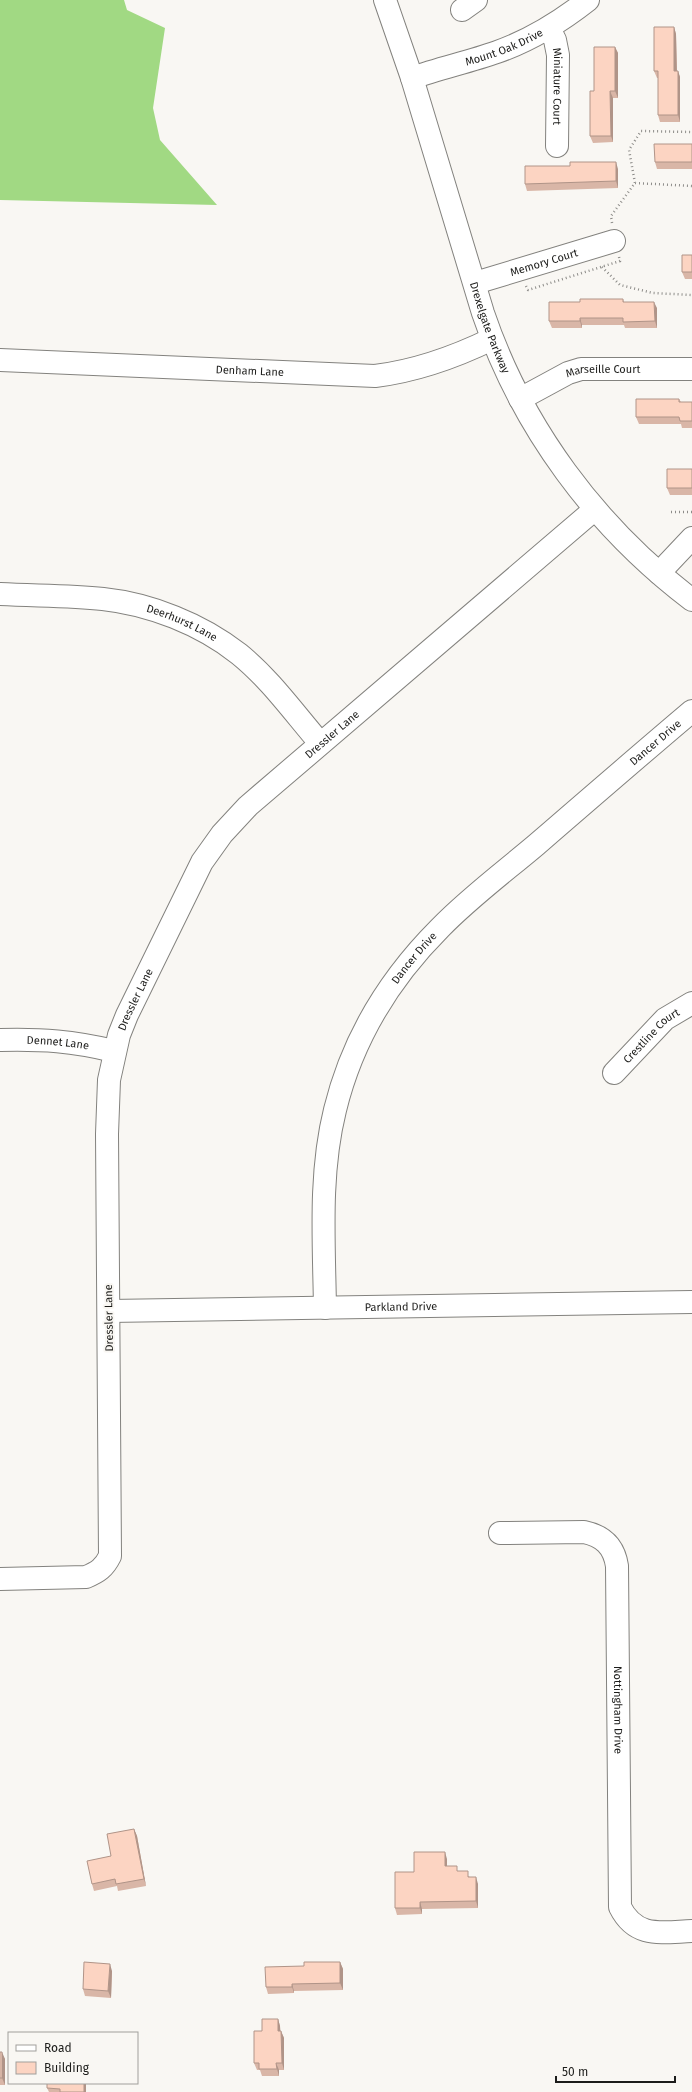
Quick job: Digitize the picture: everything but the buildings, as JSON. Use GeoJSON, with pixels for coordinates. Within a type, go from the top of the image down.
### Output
{"type":"FeatureCollection","features":[{"type":"Feature","properties":{"kind":"street","name":"Drexelgate Parkway"},"geometry":{"type":"LineString","coordinates":[[385,0],[412,78],[492,339],[520,399],[557,459],[594,510],[659,573],[692,600]]}},
{"type":"Feature","properties":{"kind":"street","name":"Mount Oak Drive"},"geometry":{"type":"LineString","coordinates":[[412,78],[498,52],[549,28],[588,0]]}},
{"type":"Feature","properties":{"kind":"street","name":"Miniature Court"},"geometry":{"type":"LineString","coordinates":[[549,28],[555,40],[558,55],[557,146]]}},
{"type":"Feature","properties":{"kind":"street","name":"Memory Court"},"geometry":{"type":"LineString","coordinates":[[474,283],[614,241]]}},
{"type":"Feature","properties":{"kind":"street","name":"Denham Lane"},"geometry":{"type":"LineString","coordinates":[[0,360],[375,376],[412,370],[476,347],[492,339]]}},
{"type":"Feature","properties":{"kind":"street","name":"Marseille Court"},"geometry":{"type":"LineString","coordinates":[[520,399],[568,373],[581,369],[692,369]]}},
{"type":"Feature","properties":{"kind":"street","name":"Dressler Lane"},"geometry":{"type":"LineString","coordinates":[[0,1579],[86,1577],[99,1572],[106,1564],[110,1556],[107,1098],[114,1051],[119,1035],[142,983],[193,878],[213,846],[248,806],[594,510]]}},
{"type":"Feature","properties":{"kind":"street"},"geometry":{"type":"LineString","coordinates":[[659,573],[692,538]]}},
{"type":"Feature","properties":{"kind":"street","name":"Deerhurst Lane"},"geometry":{"type":"LineString","coordinates":[[0,594],[119,601],[146,608],[194,626],[239,654],[270,684],[320,743]]}},
{"type":"Feature","properties":{"kind":"street","name":"Dancer Drive"},"geometry":{"type":"LineString","coordinates":[[325,1308],[324,1199],[334,1112],[348,1068],[366,1026],[380,1001],[402,971],[441,926],[692,711]]}},
{"type":"Feature","properties":{"kind":"street","name":"Crestline Court"},"geometry":{"type":"LineString","coordinates":[[614,1073],[665,1019],[692,1003]]}},
{"type":"Feature","properties":{"kind":"street","name":"Dennet Lane"},"geometry":{"type":"LineString","coordinates":[[0,1040],[55,1039],[84,1043],[114,1051]]}},
{"type":"Feature","properties":{"kind":"street","name":"Parkland Drive"},"geometry":{"type":"LineString","coordinates":[[109,1311],[692,1302]]}},
{"type":"Feature","properties":{"kind":"street","name":"Nottingham Drive"},"geometry":{"type":"LineString","coordinates":[[500,1533],[584,1532],[594,1534],[603,1539],[610,1546],[615,1555],[617,1566],[620,1907],[625,1917],[644,1931],[692,1931]]}},
{"type":"Feature","properties":{"kind":"path"},"geometry":{"type":"LineString","coordinates":[[515,271],[528,290],[620,261],[614,241],[611,216],[635,183],[629,150],[641,131],[692,132]]}},
{"type":"Feature","properties":{"kind":"path"},"geometry":{"type":"LineString","coordinates":[[635,183],[692,186]]}},
{"type":"Feature","properties":{"kind":"path"},"geometry":{"type":"LineString","coordinates":[[602,267],[620,285],[653,293],[692,295]]}},
{"type":"Feature","properties":{"kind":"path"},"geometry":{"type":"LineString","coordinates":[[671,512],[692,512]]}},
{"type":"Feature","properties":{"kind":"green space"},"geometry":{"type":"Polygon","coordinates":[[[0,0],[124,0],[127,10],[165,28],[153,108],[160,140],[217,205],[0,200],[0,0]]]}}]}
